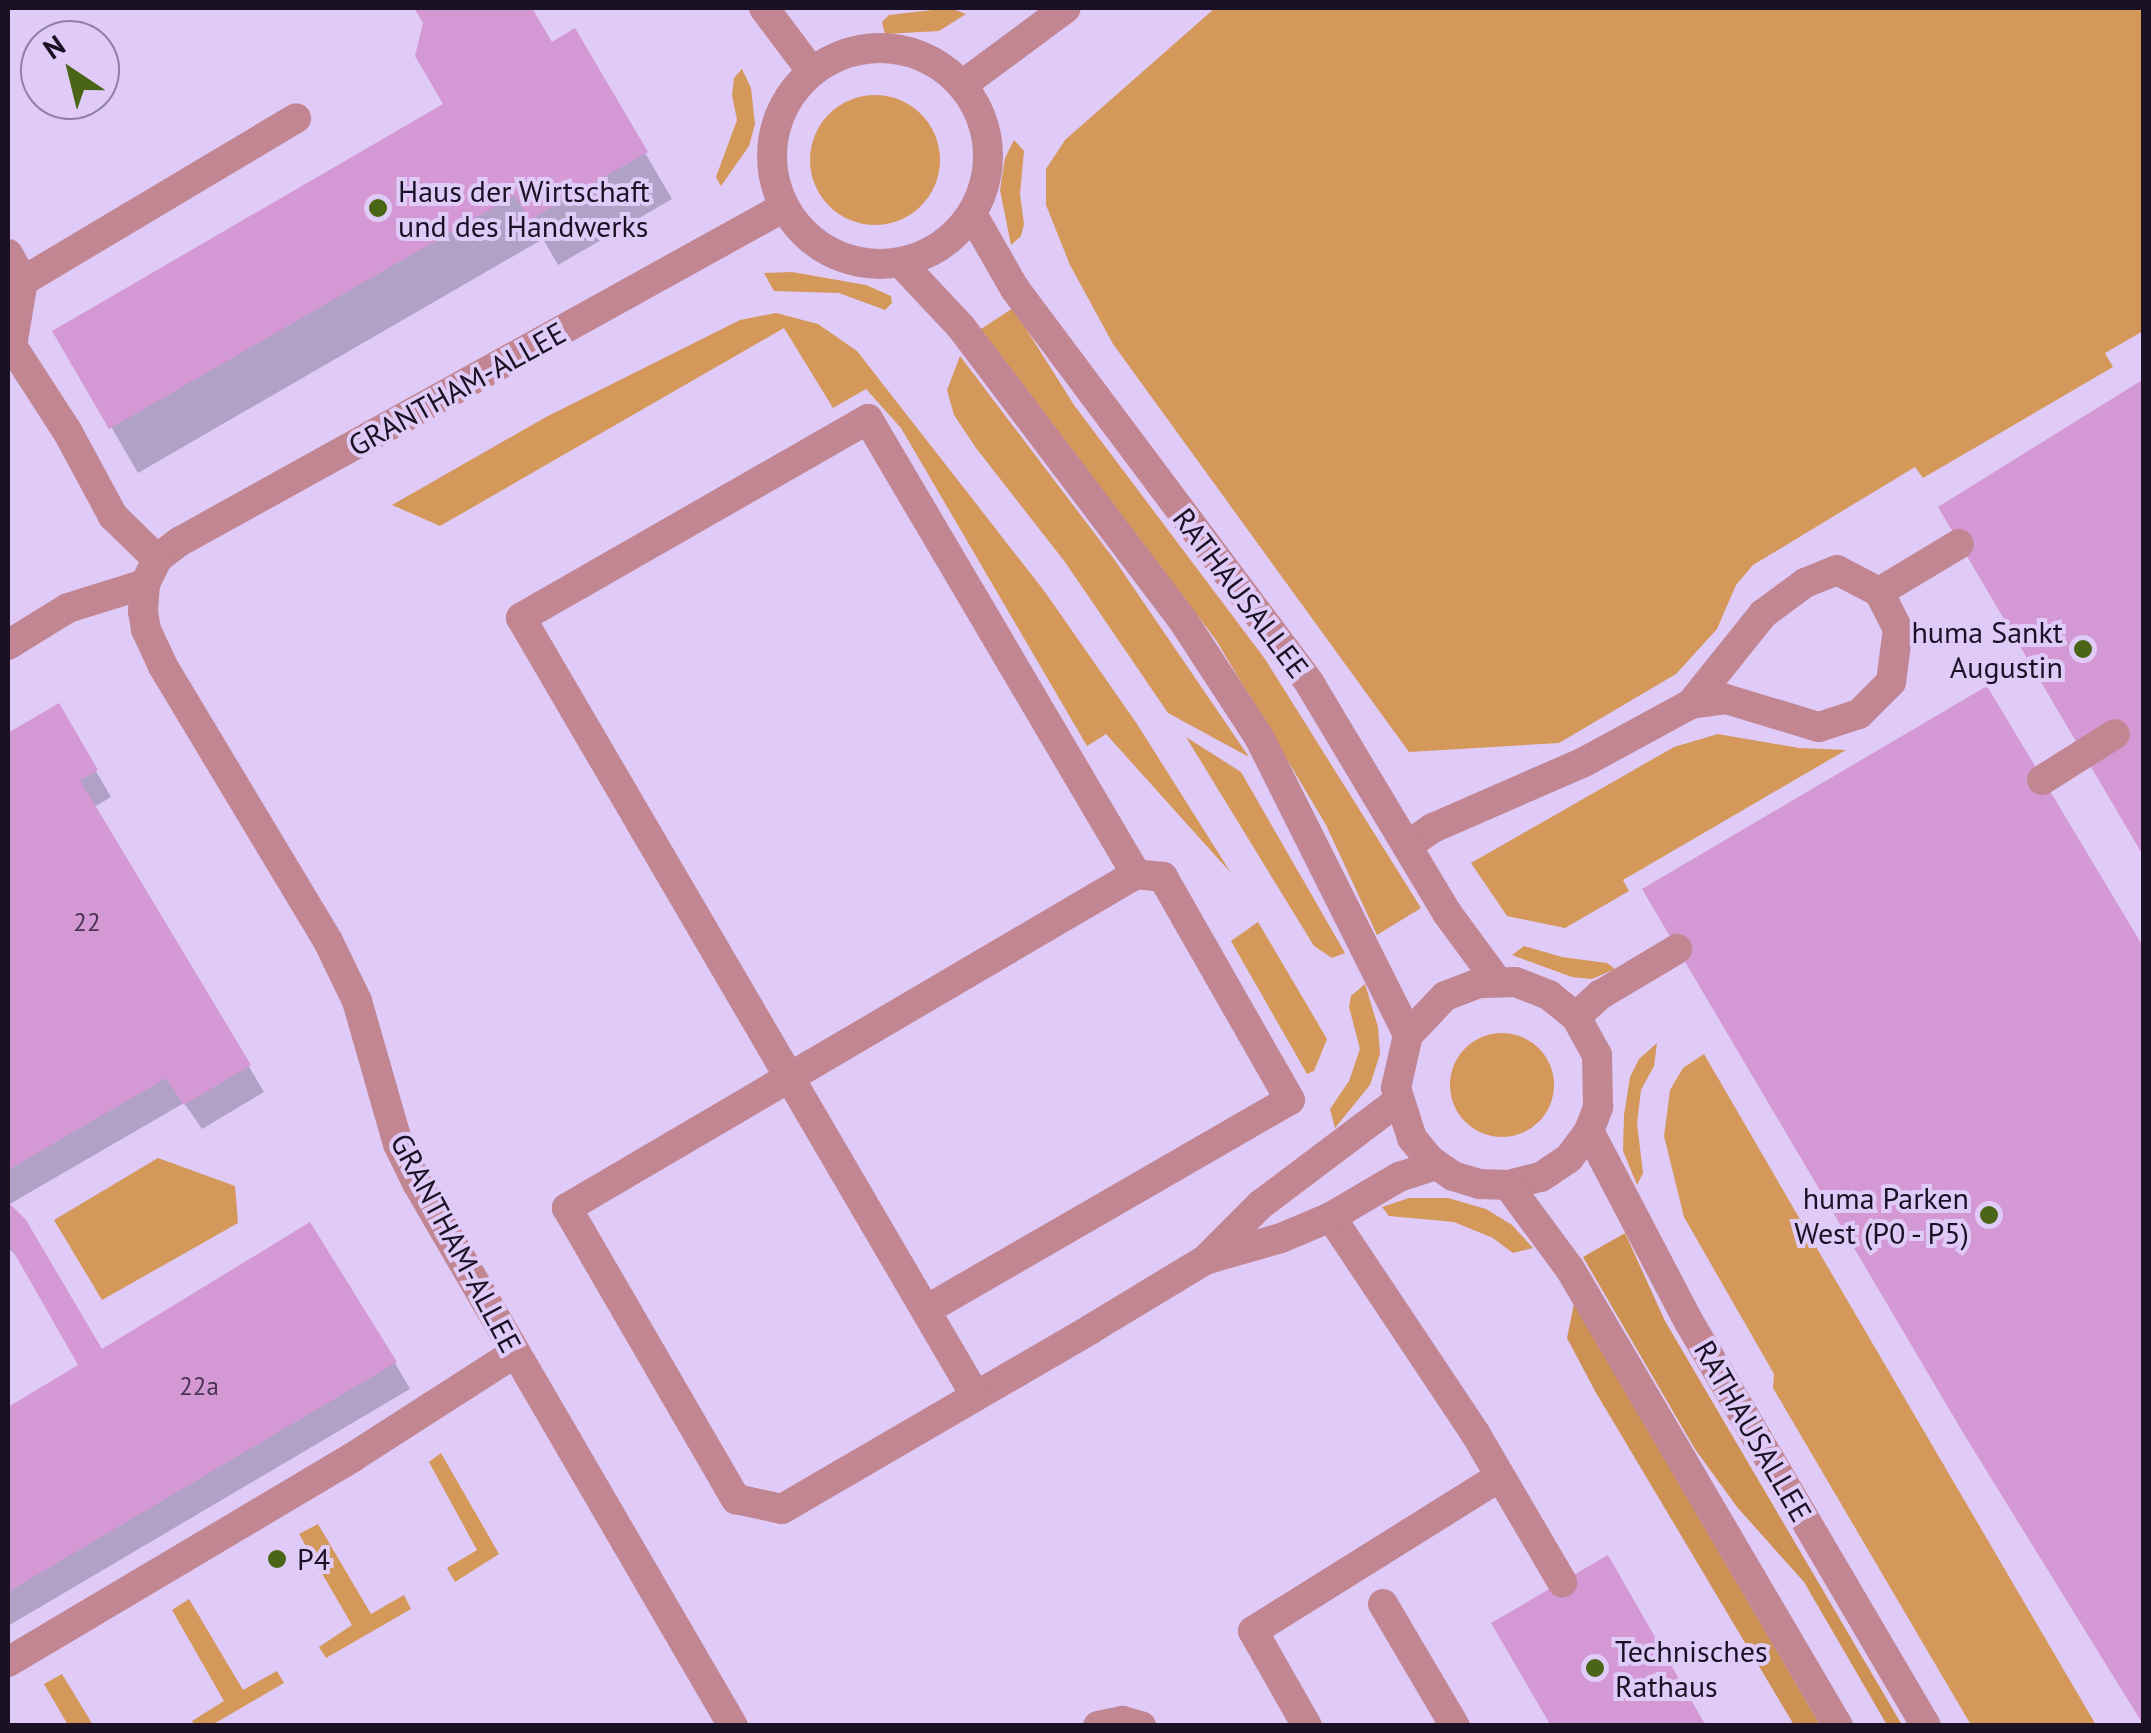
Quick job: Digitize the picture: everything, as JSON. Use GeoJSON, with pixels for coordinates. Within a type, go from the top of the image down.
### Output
{"type":"FeatureCollection","features":[{"type":"Feature","properties":{"kind":"street"},"geometry":{"type":"LineString","coordinates":[[764,8],[812,72]]}},
{"type":"Feature","properties":{"kind":"street"},"geometry":{"type":"LineString","coordinates":[[962,85],[1066,8]]}},
{"type":"Feature","properties":{"kind":"street"},"geometry":{"type":"LineString","coordinates":[[900,49],[923,56],[962,85],[982,117],[987,137],[985,176],[972,214],[939,247],[901,262],[858,263],[838,256],[800,230],[784,208],[772,172],[773,136],[790,93],[812,72],[850,52],[900,49]]}},
{"type":"Feature","properties":{"kind":"street"},"geometry":{"type":"LineString","coordinates":[[23,281],[296,118]]}},
{"type":"Feature","properties":{"kind":"street","name":"GRANTHAM-ALLEE"},"geometry":{"type":"LineString","coordinates":[[8,644],[68,608],[151,571],[179,542],[784,208]]}},
{"type":"Feature","properties":{"kind":"street","name":"RATHAUSALLEE"},"geometry":{"type":"LineString","coordinates":[[972,214],[1015,290],[1310,684],[1447,913],[1497,981]]}},
{"type":"Feature","properties":{"kind":"street"},"geometry":{"type":"LineString","coordinates":[[8,254],[23,281],[12,346],[67,431],[112,516],[151,571]]}},
{"type":"Feature","properties":{"kind":"street"},"geometry":{"type":"LineString","coordinates":[[901,262],[962,327],[1191,634],[1258,737],[1408,1036]]}},
{"type":"Feature","properties":{"kind":"street"},"geometry":{"type":"LineString","coordinates":[[976,1395],[522,618],[868,418],[1136,874]]}},
{"type":"Feature","properties":{"kind":"street"},"geometry":{"type":"LineString","coordinates":[[1878,592],[1959,544]]}},
{"type":"Feature","properties":{"kind":"street"},"geometry":{"type":"LineString","coordinates":[[1407,846],[1434,828],[1584,762],[1691,704],[1726,700],[1819,726],[1859,714],[1890,682],[1898,629],[1878,592],[1837,570],[1805,583],[1763,614],[1691,704]]}},
{"type":"Feature","properties":{"kind":"street","name":"GRANTHAM-ALLEE"},"geometry":{"type":"LineString","coordinates":[[151,571],[143,611],[154,648],[328,941],[357,1000],[398,1144],[515,1353],[734,1726]]}},
{"type":"Feature","properties":{"kind":"street"},"geometry":{"type":"LineString","coordinates":[[2042,780],[2115,734]]}},
{"type":"Feature","properties":{"kind":"street"},"geometry":{"type":"LineString","coordinates":[[926,1310],[1290,1100],[1163,877],[1136,874],[567,1208],[736,1499],[782,1509],[1205,1260],[1281,1238],[1331,1217],[1399,1177],[1436,1165]]}},
{"type":"Feature","properties":{"kind":"street"},"geometry":{"type":"LineString","coordinates":[[1576,1017],[1600,995],[1677,948]]}},
{"type":"Feature","properties":{"kind":"street"},"geometry":{"type":"LineString","coordinates":[[1497,981],[1549,994],[1576,1017],[1600,1069],[1598,1107],[1589,1132],[1568,1158],[1541,1176],[1508,1185],[1480,1184],[1436,1165],[1412,1138],[1398,1102],[1399,1061],[1408,1036],[1445,996],[1497,981]]}},
{"type":"Feature","properties":{"kind":"street"},"geometry":{"type":"LineString","coordinates":[[1205,1260],[1260,1205],[1398,1102]]}},
{"type":"Feature","properties":{"kind":"street","name":"RATHAUSALLEE"},"geometry":{"type":"LineString","coordinates":[[1589,1132],[1689,1322],[1926,1726]]}},
{"type":"Feature","properties":{"kind":"street"},"geometry":{"type":"LineString","coordinates":[[1508,1185],[1570,1269],[1838,1726]]}},
{"type":"Feature","properties":{"kind":"street"},"geometry":{"type":"LineString","coordinates":[[1331,1217],[1475,1433],[1562,1582]]}},
{"type":"Feature","properties":{"kind":"street"},"geometry":{"type":"LineString","coordinates":[[8,1662],[352,1457],[515,1353]]}},
{"type":"Feature","properties":{"kind":"street"},"geometry":{"type":"LineString","coordinates":[[1307,1726],[1253,1631],[1499,1477]]}},
{"type":"Feature","properties":{"kind":"street"},"geometry":{"type":"LineString","coordinates":[[1383,1604],[1455,1726]]}},
{"type":"Feature","properties":{"kind":"street"},"geometry":{"type":"LineString","coordinates":[[1098,1726],[1122,1720],[1140,1726]]}},
{"type":"Feature","properties":{"kind":"shaded area"},"geometry":{"type":"Polygon","coordinates":[[[950,8],[966,14],[939,31],[885,34],[882,22],[889,15],[950,8]]]}},
{"type":"Feature","properties":{"kind":"shaded area"},"geometry":{"type":"Polygon","coordinates":[[[1215,8],[2143,8],[2143,331],[2105,353],[2113,367],[1923,478],[1915,467],[1753,565],[1736,585],[1717,629],[1676,674],[1559,743],[1409,752],[1113,344],[1070,265],[1046,205],[1046,169],[1065,140],[1215,8]]]}},
{"type":"Feature","properties":{"kind":"shaded area"},"geometry":{"type":"Polygon","coordinates":[[[742,69],[751,88],[755,124],[749,146],[721,186],[716,177],[737,120],[732,95],[734,78],[742,69]]]}},
{"type":"Feature","properties":{"kind":"shaded area"},"geometry":{"type":"Polygon","coordinates":[[[875,95],[900,100],[921,114],[935,135],[940,160],[935,185],[921,206],[900,220],[875,225],[850,220],[829,206],[815,185],[810,160],[815,135],[829,114],[850,100],[875,95]]]}},
{"type":"Feature","properties":{"kind":"shaded area"},"geometry":{"type":"Polygon","coordinates":[[[1014,140],[1024,151],[1020,194],[1024,224],[1021,236],[1011,245],[1000,190],[1005,158],[1014,140]]]}},
{"type":"Feature","properties":{"kind":"shaded area"},"geometry":{"type":"Polygon","coordinates":[[[792,272],[866,285],[891,296],[892,303],[885,310],[839,293],[774,291],[764,273],[792,272]]]}},
{"type":"Feature","properties":{"kind":"shaded area"},"geometry":{"type":"Polygon","coordinates":[[[1013,308],[1074,405],[1265,659],[1421,908],[1377,935],[1326,825],[1216,640],[981,329],[1013,308]]]}},
{"type":"Feature","properties":{"kind":"shaded area"},"geometry":{"type":"Polygon","coordinates":[[[776,313],[818,324],[857,351],[1045,592],[1137,724],[1231,873],[1106,734],[1087,746],[901,428],[866,389],[833,408],[784,328],[440,526],[392,505],[546,417],[740,320],[776,313]]]}},
{"type":"Feature","properties":{"kind":"shaded area"},"geometry":{"type":"Polygon","coordinates":[[[960,356],[1114,559],[1249,757],[1168,713],[1065,562],[976,448],[954,415],[947,390],[960,356]]]}},
{"type":"Feature","properties":{"kind":"shaded area"},"geometry":{"type":"Polygon","coordinates":[[[1718,734],[1799,748],[1846,750],[1623,880],[1629,891],[1565,928],[1507,916],[1471,863],[1674,747],[1718,734]]]}},
{"type":"Feature","properties":{"kind":"shaded area"},"geometry":{"type":"Polygon","coordinates":[[[1186,737],[1241,772],[1345,953],[1332,958],[1314,946],[1186,737]]]}},
{"type":"Feature","properties":{"kind":"shaded area"},"geometry":{"type":"Polygon","coordinates":[[[1258,922],[1327,1039],[1314,1071],[1307,1074],[1231,941],[1258,922]]]}},
{"type":"Feature","properties":{"kind":"shaded area"},"geometry":{"type":"Polygon","coordinates":[[[1524,946],[1562,957],[1607,963],[1615,969],[1592,979],[1572,977],[1512,955],[1524,946]]]}},
{"type":"Feature","properties":{"kind":"shaded area"},"geometry":{"type":"Polygon","coordinates":[[[1365,984],[1378,1027],[1380,1054],[1370,1085],[1335,1128],[1330,1109],[1349,1081],[1360,1049],[1349,1007],[1351,996],[1365,984]]]}},
{"type":"Feature","properties":{"kind":"shaded area"},"geometry":{"type":"Polygon","coordinates":[[[1502,1033],[1522,1037],[1539,1048],[1550,1065],[1554,1085],[1550,1105],[1539,1122],[1522,1133],[1502,1137],[1482,1133],[1465,1122],[1454,1105],[1450,1085],[1454,1065],[1465,1048],[1482,1037],[1502,1033]]]}},
{"type":"Feature","properties":{"kind":"shaded area"},"geometry":{"type":"Polygon","coordinates":[[[1657,1043],[1654,1066],[1641,1090],[1637,1123],[1643,1173],[1637,1185],[1623,1151],[1624,1115],[1630,1077],[1639,1059],[1657,1043]]]}},
{"type":"Feature","properties":{"kind":"shaded area"},"geometry":{"type":"Polygon","coordinates":[[[1704,1054],[2096,1725],[1971,1725],[1773,1388],[1774,1374],[1684,1217],[1664,1136],[1670,1090],[1683,1068],[1704,1054]]]}},
{"type":"Feature","properties":{"kind":"shaded area"},"geometry":{"type":"Polygon","coordinates":[[[158,1158],[235,1186],[238,1223],[102,1300],[54,1220],[158,1158]]]}},
{"type":"Feature","properties":{"kind":"shaded area"},"geometry":{"type":"Polygon","coordinates":[[[1409,1198],[1448,1198],[1486,1209],[1512,1225],[1533,1248],[1513,1253],[1493,1238],[1454,1222],[1389,1216],[1382,1207],[1409,1198]]]}},
{"type":"Feature","properties":{"kind":"shaded area"},"geometry":{"type":"Polygon","coordinates":[[[1625,1233],[1665,1321],[1902,1725],[1887,1725],[1804,1582],[1737,1507],[1695,1449],[1583,1257],[1625,1233]]]}},
{"type":"Feature","properties":{"kind":"shaded area"},"geometry":{"type":"Polygon","coordinates":[[[1574,1304],[1820,1725],[1794,1725],[1595,1391],[1567,1338],[1574,1304]]]}},
{"type":"Feature","properties":{"kind":"shaded area"},"geometry":{"type":"Polygon","coordinates":[[[441,1453],[499,1554],[455,1582],[447,1568],[477,1550],[429,1462],[441,1453]]]}},
{"type":"Feature","properties":{"kind":"shaded area"},"geometry":{"type":"Polygon","coordinates":[[[318,1524],[371,1614],[404,1595],[411,1609],[326,1658],[319,1647],[352,1625],[299,1534],[318,1524]]]}},
{"type":"Feature","properties":{"kind":"shaded area"},"geometry":{"type":"Polygon","coordinates":[[[189,1599],[243,1690],[277,1671],[284,1683],[212,1725],[195,1725],[192,1721],[224,1701],[172,1610],[189,1599]]]}},
{"type":"Feature","properties":{"kind":"shaded area"},"geometry":{"type":"Polygon","coordinates":[[[62,1674],[93,1725],[68,1725],[44,1684],[62,1674]]]}},
{"type":"Feature","properties":{"kind":"building","name":"Haus der Wirtschaft und des Handwerks"},"geometry":{"type":"Polygon","coordinates":[[[414,8],[532,8],[552,42],[575,28],[648,152],[529,220],[515,195],[109,429],[52,331],[443,104],[415,56],[423,23],[414,8]]]}},
{"type":"Feature","properties":{"kind":"building","name":"huma Sankt Augustin"},"geometry":{"type":"Polygon","coordinates":[[[2144,379],[2144,857],[1938,507],[2144,379]]]}},
{"type":"Feature","properties":{"kind":"building","name":"huma Parken West (P0 - P5)"},"geometry":{"type":"Polygon","coordinates":[[[1987,686],[2144,948],[2144,1726],[1965,1436],[1642,889],[1987,686]]]}},
{"type":"Feature","properties":{"kind":"building"},"geometry":{"type":"Polygon","coordinates":[[[59,703],[98,770],[80,780],[251,1065],[184,1105],[166,1078],[8,1170],[8,733],[59,703]]]}},
{"type":"Feature","properties":{"kind":"building"},"geometry":{"type":"Polygon","coordinates":[[[8,1202],[26,1220],[102,1349],[310,1222],[397,1362],[8,1592],[8,1407],[78,1365],[8,1242],[8,1202]]]}},
{"type":"Feature","properties":{"kind":"building","name":"Technisches Rathaus"},"geometry":{"type":"Polygon","coordinates":[[[1608,1555],[1706,1726],[1551,1726],[1491,1623],[1608,1555]]]}},
{"type":"Feature","properties":{"kind":"place","name":"Haus der Wirtschaft und des Handwerks"},"geometry":{"type":"Point","coordinates":[378,208]}},
{"type":"Feature","properties":{"kind":"place","name":"huma Sankt Augustin"},"geometry":{"type":"Point","coordinates":[2083,649]}},
{"type":"Feature","properties":{"kind":"place","name":"huma Parken West (P0 - P5)"},"geometry":{"type":"Point","coordinates":[1989,1215]}},
{"type":"Feature","properties":{"kind":"place","name":"P4"},"geometry":{"type":"Point","coordinates":[277,1559]}},
{"type":"Feature","properties":{"kind":"place","name":"Technisches Rathaus"},"geometry":{"type":"Point","coordinates":[1595,1668]}}]}
